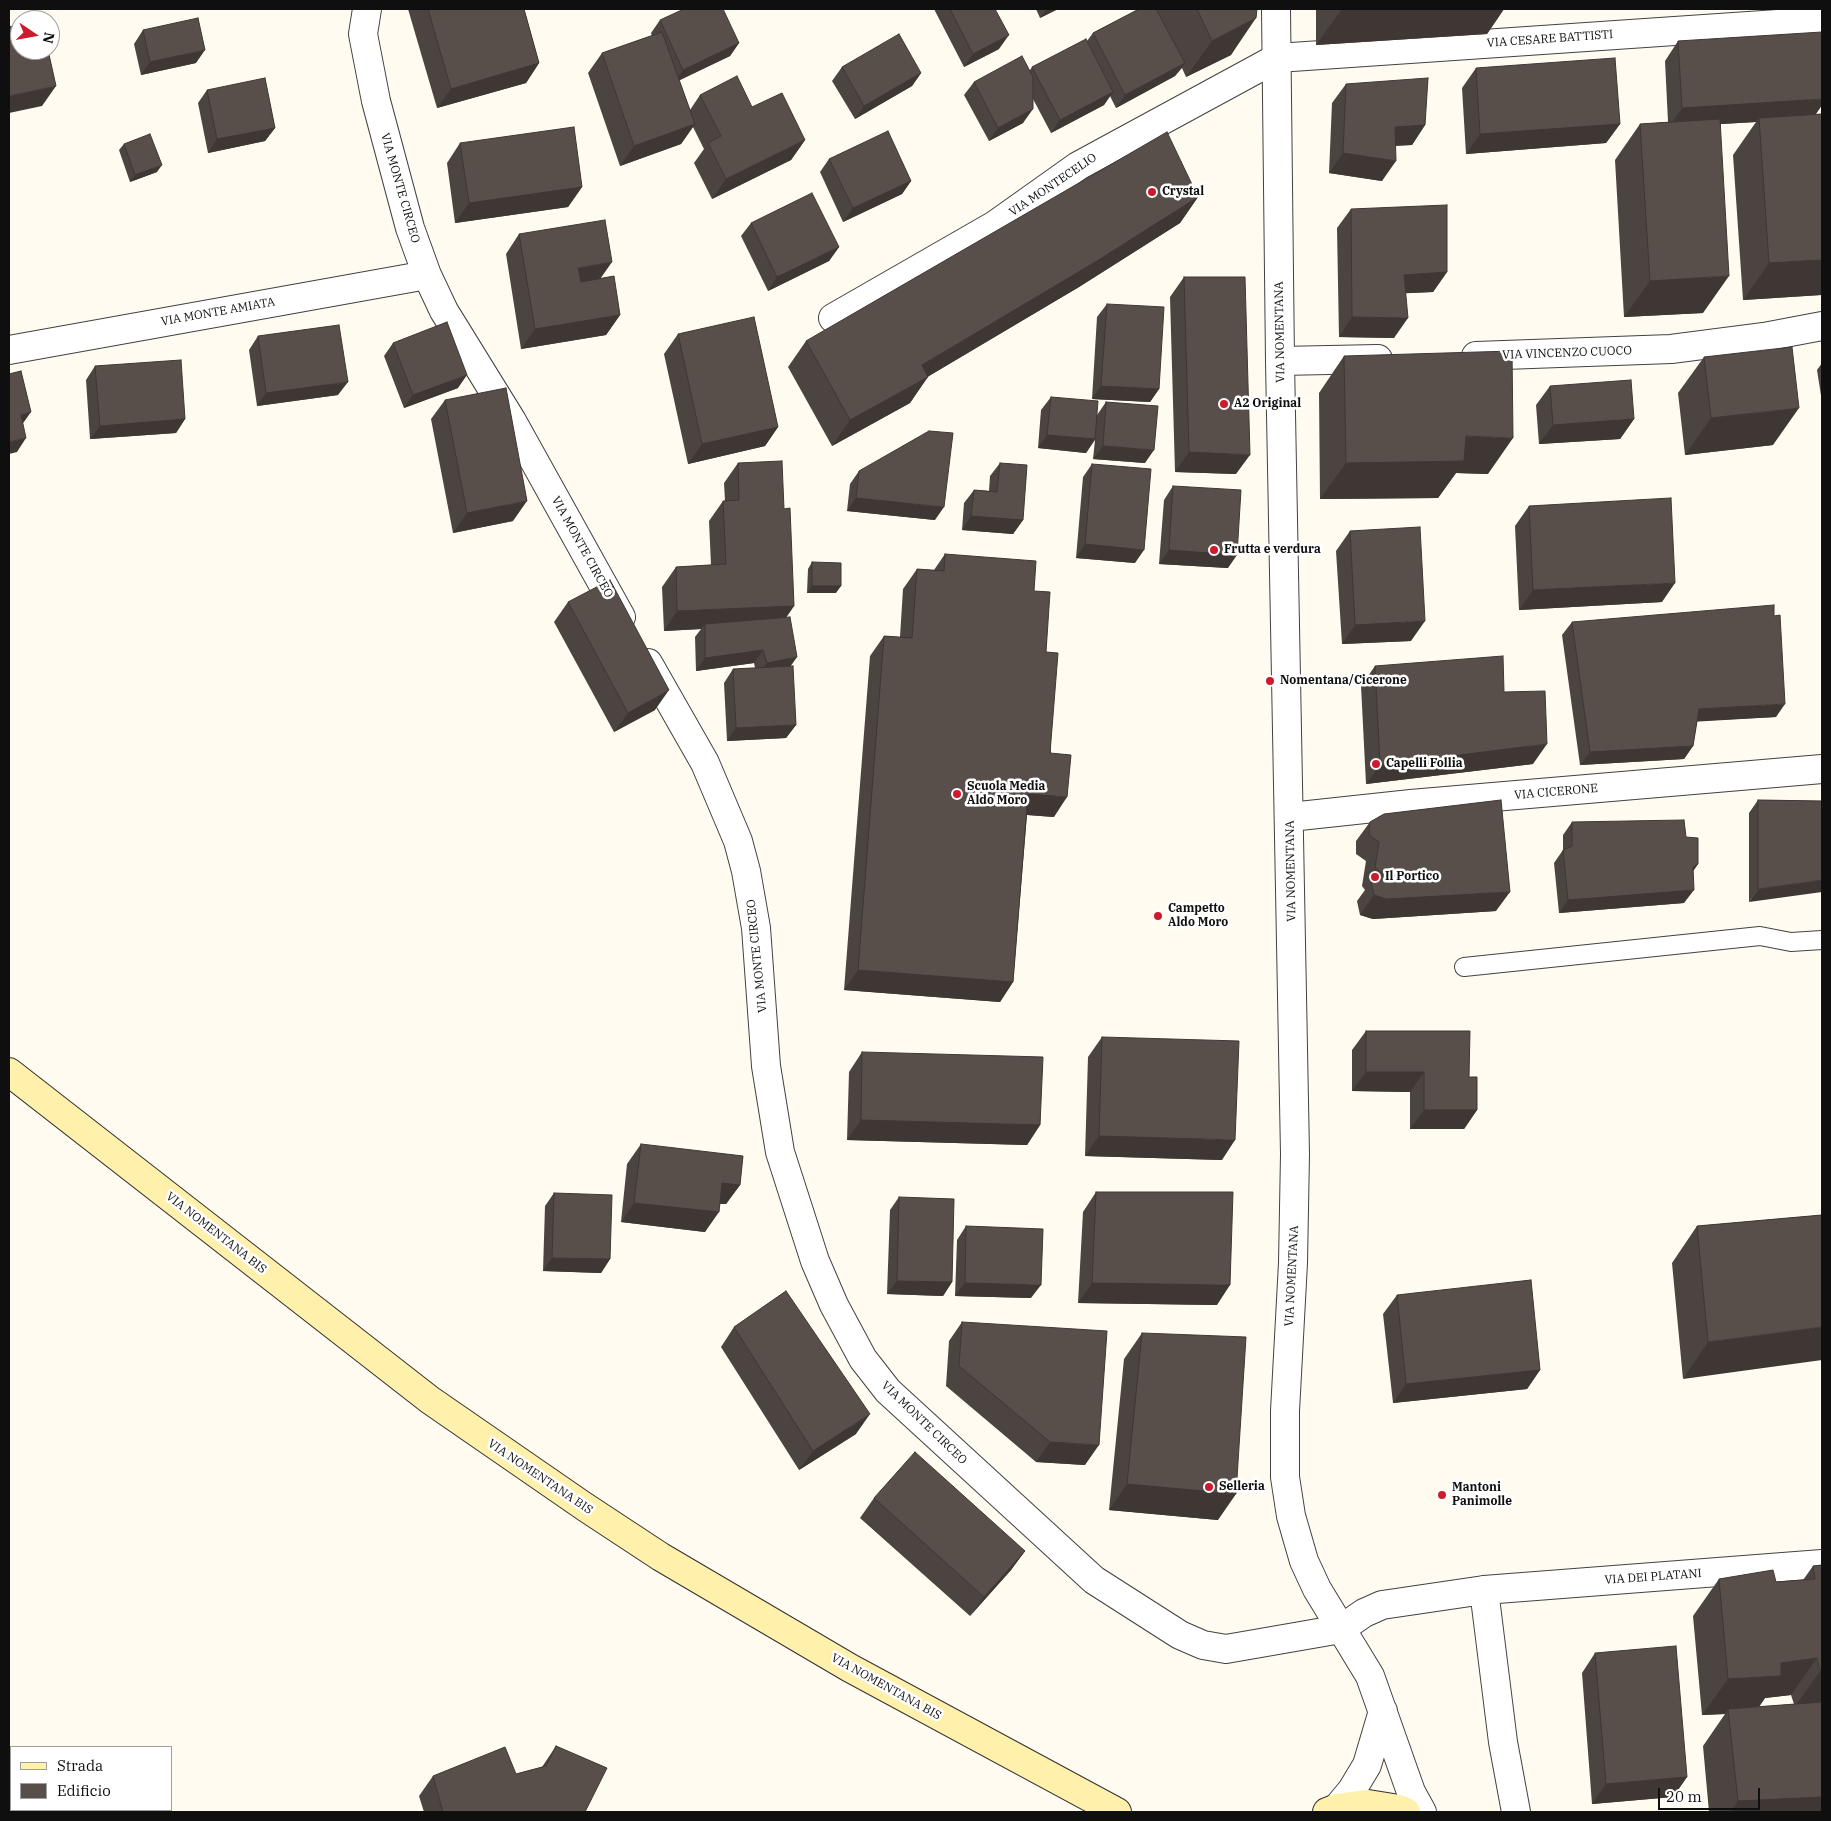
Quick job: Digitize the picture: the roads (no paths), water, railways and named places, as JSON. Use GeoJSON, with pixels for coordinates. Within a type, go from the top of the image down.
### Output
{"type":"FeatureCollection","features":[{"type":"Feature","properties":{"kind":"main road","name":"VIA NOMENTANA BIS"},"geometry":{"type":"LineString","coordinates":[[9,1072],[430,1400],[577,1502],[670,1562],[850,1668],[1117,1812]]}},
{"type":"Feature","properties":{"kind":"main road"},"geometry":{"type":"LineString","coordinates":[[1332,1810],[1368,1804],[1406,1812]]}},
{"type":"Feature","properties":{"kind":"street","name":"VIA MONTE CIRCEO"},"geometry":{"type":"LineString","coordinates":[[367,9],[364,34],[376,101],[410,228],[427,275],[444,311],[512,421],[566,521],[705,763],[738,841],[752,896],[757,936],[766,1066],[780,1152],[818,1268],[840,1318],[864,1360],[904,1406],[1089,1575],[1180,1635],[1203,1645],[1232,1649],[1341,1629]]}},
{"type":"Feature","properties":{"kind":"street","name":"VIA NOMENTANA"},"geometry":{"type":"LineString","coordinates":[[1276,9],[1280,361],[1290,817],[1295,1181],[1292,1292],[1284,1411],[1285,1477],[1293,1524],[1304,1561],[1317,1589],[1365,1667],[1411,1792],[1422,1812]]}},
{"type":"Feature","properties":{"kind":"street","name":"VIA CESARE BATTISTI"},"geometry":{"type":"LineString","coordinates":[[1277,58],[1822,21]]}},
{"type":"Feature","properties":{"kind":"street","name":"VIA MONTECELIO"},"geometry":{"type":"LineString","coordinates":[[833,318],[995,225],[1078,166],[1277,58]]}},
{"type":"Feature","properties":{"kind":"street","name":"VIA MONTE AMIATA"},"geometry":{"type":"LineString","coordinates":[[9,350],[427,275]]}},
{"type":"Feature","properties":{"kind":"street","name":"VIA VINCENZO CUOCO"},"geometry":{"type":"LineString","coordinates":[[1453,356],[1670,349],[1764,337],[1822,326]]}},
{"type":"Feature","properties":{"kind":"street"},"geometry":{"type":"LineString","coordinates":[[1280,361],[1405,358]]}},
{"type":"Feature","properties":{"kind":"street","name":"VIA CICERONE"},"geometry":{"type":"LineString","coordinates":[[1290,817],[1411,804],[1822,769]]}},
{"type":"Feature","properties":{"kind":"street","name":"VIA DEI PLATANI"},"geometry":{"type":"LineString","coordinates":[[1341,1629],[1364,1613],[1382,1605],[1484,1590],[1822,1564]]}},
{"type":"Feature","properties":{"kind":"street"},"geometry":{"type":"LineString","coordinates":[[1484,1590],[1503,1742],[1516,1812]]}},
{"type":"Feature","properties":{"kind":"street"},"geometry":{"type":"LineString","coordinates":[[1332,1810],[1352,1790],[1366,1765],[1383,1712]]}},
{"type":"Feature","properties":{"kind":"lane"},"geometry":{"type":"LineString","coordinates":[[1464,967],[1760,936],[1791,942],[1822,940]]}},
{"type":"Feature","properties":{"kind":"place","name":"Crystal"},"geometry":{"type":"Point","coordinates":[1152,192]}},
{"type":"Feature","properties":{"kind":"place","name":"A2 Original"},"geometry":{"type":"Point","coordinates":[1224,404]}},
{"type":"Feature","properties":{"kind":"place","name":"Frutta e verdura"},"geometry":{"type":"Point","coordinates":[1214,550]}},
{"type":"Feature","properties":{"kind":"place","name":"Nomentana/Cicerone"},"geometry":{"type":"Point","coordinates":[1270,681]}},
{"type":"Feature","properties":{"kind":"place","name":"Capelli Follia"},"geometry":{"type":"Point","coordinates":[1376,764]}},
{"type":"Feature","properties":{"kind":"place","name":"Scuola Media Aldo Moro"},"geometry":{"type":"Point","coordinates":[957,794]}},
{"type":"Feature","properties":{"kind":"place","name":"Il Portico"},"geometry":{"type":"Point","coordinates":[1375,877]}},
{"type":"Feature","properties":{"kind":"place","name":"Campetto Aldo Moro"},"geometry":{"type":"Point","coordinates":[1158,916]}},
{"type":"Feature","properties":{"kind":"place","name":"Selleria"},"geometry":{"type":"Point","coordinates":[1209,1487]}},
{"type":"Feature","properties":{"kind":"place","name":"Mantoni Panimolle"},"geometry":{"type":"Point","coordinates":[1442,1495]}}]}
